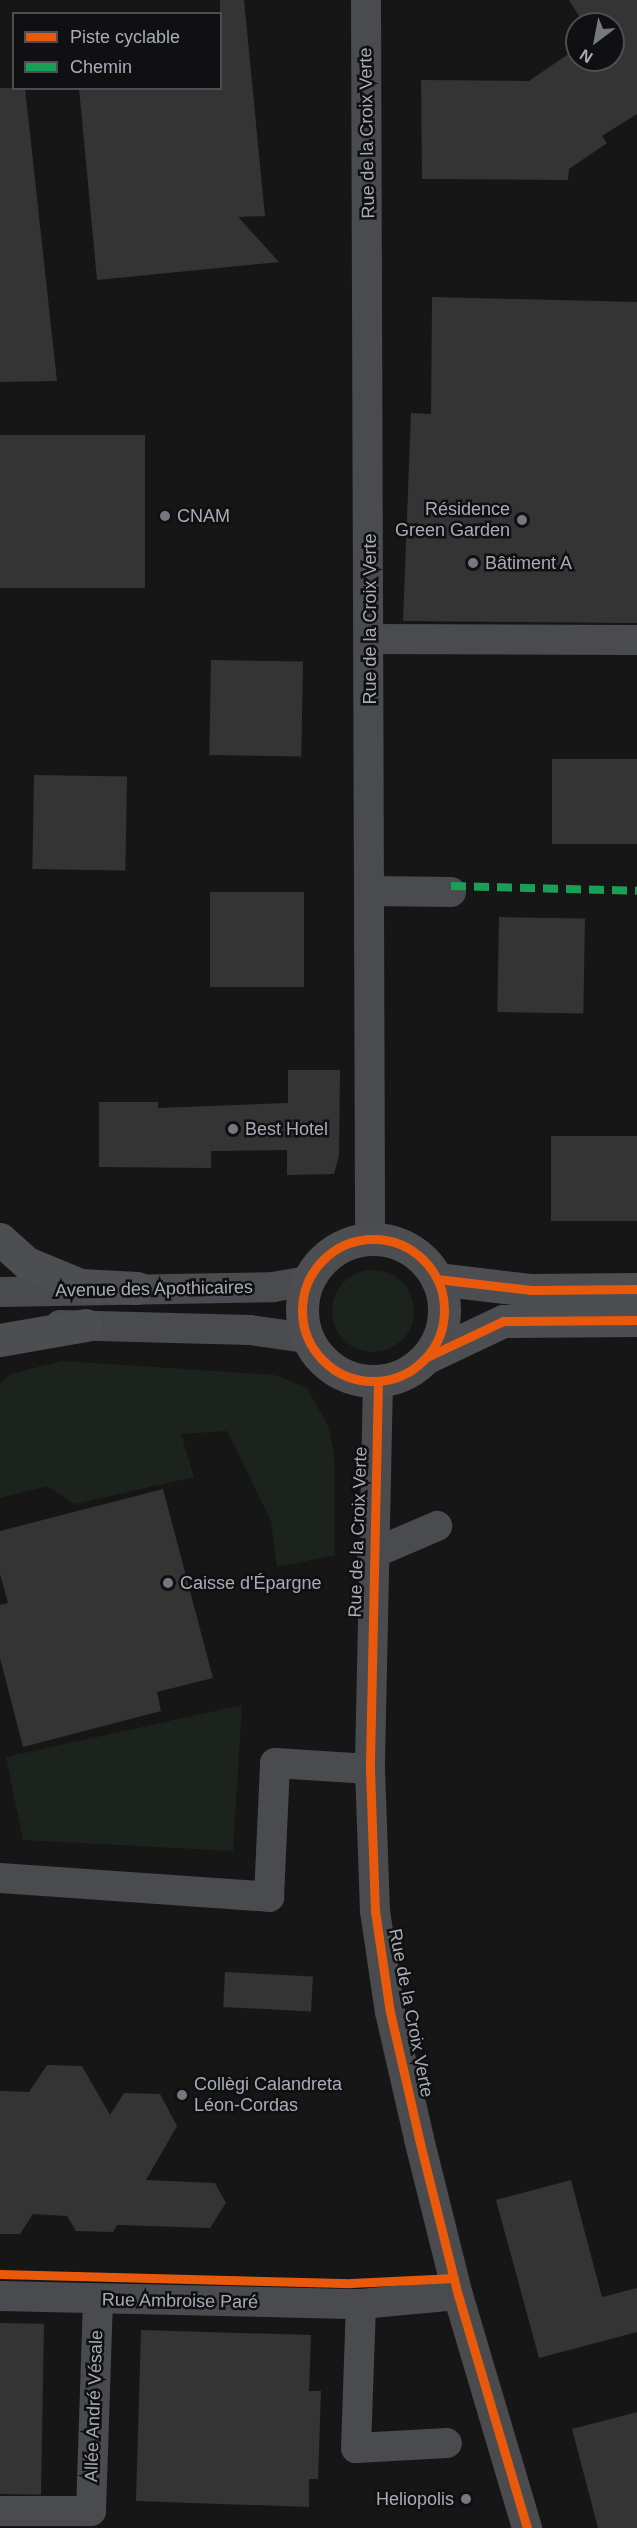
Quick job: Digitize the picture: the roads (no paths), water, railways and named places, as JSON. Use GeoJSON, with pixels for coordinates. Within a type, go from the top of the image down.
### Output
{"type":"FeatureCollection","features":[{"type":"Feature","properties":{"kind":"main road"},"geometry":{"type":"LineString","coordinates":[[427,1357],[444,1319],[437,1279],[409,1248],[370,1238],[332,1251],[307,1281],[302,1310],[307,1338],[328,1366],[344,1375],[378,1381],[396,1377],[427,1357],[503,1321],[637,1320]]}},
{"type":"Feature","properties":{"kind":"main road"},"geometry":{"type":"LineString","coordinates":[[0,1239],[27,1263],[80,1285],[136,1288]]}},
{"type":"Feature","properties":{"kind":"main road"},"geometry":{"type":"LineString","coordinates":[[437,1279],[531,1290],[637,1289]]}},
{"type":"Feature","properties":{"kind":"main road"},"geometry":{"type":"LineString","coordinates":[[0,1340],[86,1325]]}},
{"type":"Feature","properties":{"kind":"street","name":"Rue de la Croix Verte"},"geometry":{"type":"LineString","coordinates":[[366,0],[371,639],[370,1238]]}},
{"type":"Feature","properties":{"kind":"street"},"geometry":{"type":"LineString","coordinates":[[371,639],[637,640]]}},
{"type":"Feature","properties":{"kind":"street"},"geometry":{"type":"LineString","coordinates":[[370,891],[451,892]]}},
{"type":"Feature","properties":{"kind":"street","name":"Avenue des Apothicaires"},"geometry":{"type":"LineString","coordinates":[[0,1292],[273,1287],[307,1281]]}},
{"type":"Feature","properties":{"kind":"street","name":"Avenue des Apothicaires"},"geometry":{"type":"LineString","coordinates":[[0,1326],[86,1325],[250,1330],[307,1338]]}},
{"type":"Feature","properties":{"kind":"street","name":"Rue de la Croix Verte"},"geometry":{"type":"LineString","coordinates":[[378,1381],[372,1554],[370,1769],[375,1911],[390,2012],[458,2295],[527,2528]]}},
{"type":"Feature","properties":{"kind":"street"},"geometry":{"type":"LineString","coordinates":[[372,1554],[437,1526]]}},
{"type":"Feature","properties":{"kind":"street"},"geometry":{"type":"LineString","coordinates":[[0,1878],[269,1897],[275,1763],[370,1769]]}},
{"type":"Feature","properties":{"kind":"street","name":"Rue Ambroise Paré"},"geometry":{"type":"LineString","coordinates":[[0,2296],[98,2300],[361,2304],[458,2295]]}},
{"type":"Feature","properties":{"kind":"street","name":"Allée André Vésale"},"geometry":{"type":"LineString","coordinates":[[0,2511],[91,2511],[98,2300]]}},
{"type":"Feature","properties":{"kind":"street"},"geometry":{"type":"LineString","coordinates":[[361,2304],[356,2448],[447,2443]]}},
{"type":"Feature","properties":{"kind":"place","name":"CNAM"},"geometry":{"type":"Point","coordinates":[165,516]}},
{"type":"Feature","properties":{"kind":"place","name":"Résidence Green Garden"},"geometry":{"type":"Point","coordinates":[522,520]}},
{"type":"Feature","properties":{"kind":"place","name":"Bâtiment A"},"geometry":{"type":"Point","coordinates":[473,563]}},
{"type":"Feature","properties":{"kind":"place","name":"Best Hotel"},"geometry":{"type":"Point","coordinates":[233,1129]}},
{"type":"Feature","properties":{"kind":"place","name":"Caisse d'Épargne"},"geometry":{"type":"Point","coordinates":[168,1583]}},
{"type":"Feature","properties":{"kind":"place","name":"Collègi Calandreta Léon-Cordas"},"geometry":{"type":"Point","coordinates":[182,2095]}},
{"type":"Feature","properties":{"kind":"place","name":"Heliopolis"},"geometry":{"type":"Point","coordinates":[466,2499]}}]}
